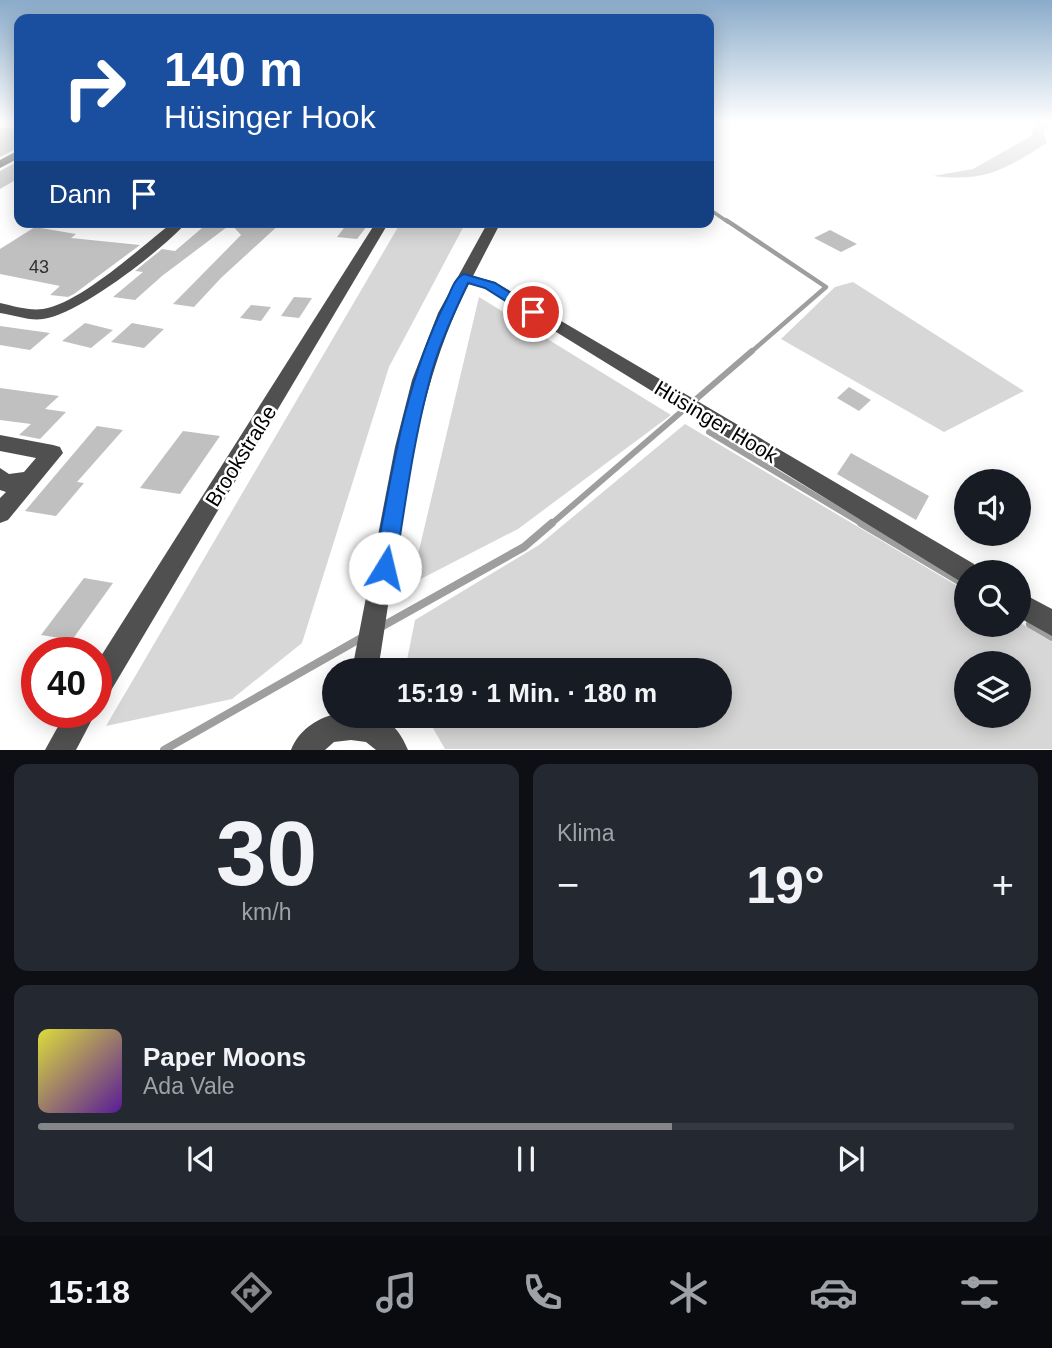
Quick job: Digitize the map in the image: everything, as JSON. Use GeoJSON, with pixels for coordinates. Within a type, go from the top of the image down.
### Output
{"type":"FeatureCollection","features":[{"type":"Feature","properties":{"kind":"street"},"geometry":{"type":"LineString","coordinates":[[0,308],[40,314],[59,310],[79,300],[173,228]]}},
{"type":"Feature","properties":{"kind":"street","name":"Brookstraße"},"geometry":{"type":"LineString","coordinates":[[112,663],[379,228]]}},
{"type":"Feature","properties":{"kind":"street"},"geometry":{"type":"LineString","coordinates":[[368,658],[405,447],[421,380],[446,313],[492,228]]}},
{"type":"Feature","properties":{"kind":"street","name":"Hüsinger Hook"},"geometry":{"type":"LineString","coordinates":[[464,278],[490,285],[954,565]]}},
{"type":"Feature","properties":{"kind":"street"},"geometry":{"type":"LineString","coordinates":[[0,443],[53,453],[0,513]]}},
{"type":"Feature","properties":{"kind":"street"},"geometry":{"type":"LineString","coordinates":[[0,477],[4,483],[28,480]]}},
{"type":"Feature","properties":{"kind":"street"},"geometry":{"type":"LineString","coordinates":[[1031,611],[1052,623]]}},
{"type":"Feature","properties":{"kind":"street"},"geometry":{"type":"LineString","coordinates":[[59,750],[72,728]]}},
{"type":"Feature","properties":{"kind":"street"},"geometry":{"type":"LineString","coordinates":[[305,750],[323,733],[336,728]]}},
{"type":"Feature","properties":{"kind":"street"},"geometry":{"type":"LineString","coordinates":[[372,728],[394,750]]}},
{"type":"Feature","properties":{"kind":"shaded area"},"geometry":{"type":"Polygon","coordinates":[[[996,156],[1025,156],[1006,167],[981,175],[933,176],[973,169],[996,156]]]}},
{"type":"Feature","properties":{"kind":"shaded area"},"geometry":{"type":"Polygon","coordinates":[[[397,228],[463,228],[389,367],[302,643],[232,699],[112,725],[112,716],[397,228]]]}},
{"type":"Feature","properties":{"kind":"shaded area"},"geometry":{"type":"Polygon","coordinates":[[[853,282],[1024,391],[944,432],[781,339],[835,287],[853,282]]]}},
{"type":"Feature","properties":{"kind":"shaded area"},"geometry":{"type":"Polygon","coordinates":[[[479,297],[671,415],[518,529],[411,584],[479,297]]]}},
{"type":"Feature","properties":{"kind":"shaded area"},"geometry":{"type":"Polygon","coordinates":[[[685,424],[954,584],[954,637],[1031,637],[1031,629],[1052,642],[1052,749],[445,749],[433,728],[732,728],[732,658],[407,658],[415,620],[539,545],[685,424]]]}},
{"type":"Feature","properties":{"kind":"building"},"geometry":{"type":"Polygon","coordinates":[[[14,164],[14,181],[0,189],[0,171],[14,164]]]}},
{"type":"Feature","properties":{"kind":"building"},"geometry":{"type":"Polygon","coordinates":[[[33,228],[76,234],[71,238],[140,245],[68,297],[50,295],[60,286],[0,274],[0,249],[33,228]]]}},
{"type":"Feature","properties":{"kind":"building"},"geometry":{"type":"Polygon","coordinates":[[[202,228],[226,228],[135,300],[113,297],[143,272],[135,271],[162,249],[175,251],[202,228]]]}},
{"type":"Feature","properties":{"kind":"building"},"geometry":{"type":"Polygon","coordinates":[[[235,228],[275,228],[194,307],[173,304],[241,235],[235,228]]]}},
{"type":"Feature","properties":{"kind":"building"},"geometry":{"type":"Polygon","coordinates":[[[344,228],[365,228],[357,239],[337,237],[344,228]]]}},
{"type":"Feature","properties":{"kind":"building"},"geometry":{"type":"Polygon","coordinates":[[[830,230],[857,244],[841,252],[814,238],[830,230]]]}},
{"type":"Feature","properties":{"kind":"building"},"geometry":{"type":"Polygon","coordinates":[[[294,297],[312,298],[299,318],[281,316],[294,297]]]}},
{"type":"Feature","properties":{"kind":"building"},"geometry":{"type":"Polygon","coordinates":[[[251,305],[271,307],[261,321],[240,318],[251,305]]]}},
{"type":"Feature","properties":{"kind":"building"},"geometry":{"type":"Polygon","coordinates":[[[85,323],[113,330],[91,348],[62,341],[85,323]]]}},
{"type":"Feature","properties":{"kind":"building"},"geometry":{"type":"Polygon","coordinates":[[[132,323],[164,329],[144,348],[111,342],[132,323]]]}},
{"type":"Feature","properties":{"kind":"building"},"geometry":{"type":"Polygon","coordinates":[[[0,326],[50,333],[30,350],[0,345],[0,326]]]}},
{"type":"Feature","properties":{"kind":"building"},"geometry":{"type":"Polygon","coordinates":[[[849,387],[871,400],[859,411],[837,398],[849,387]]]}},
{"type":"Feature","properties":{"kind":"building"},"geometry":{"type":"Polygon","coordinates":[[[0,388],[59,396],[45,409],[66,412],[40,439],[19,435],[31,424],[0,420],[0,388]]]}},
{"type":"Feature","properties":{"kind":"building"},"geometry":{"type":"Polygon","coordinates":[[[97,426],[123,430],[77,482],[84,483],[56,516],[25,511],[97,426]]]}},
{"type":"Feature","properties":{"kind":"building"},"geometry":{"type":"Polygon","coordinates":[[[183,431],[220,436],[180,494],[140,488],[183,431]]]}},
{"type":"Feature","properties":{"kind":"building"},"geometry":{"type":"Polygon","coordinates":[[[851,453],[929,496],[916,520],[837,474],[851,453]]]}},
{"type":"Feature","properties":{"kind":"building"},"geometry":{"type":"Polygon","coordinates":[[[84,578],[113,583],[74,637],[41,635],[84,578]]]}},
{"type":"Feature","properties":{"kind":"waterway"},"geometry":{"type":"LineString","coordinates":[[714,212],[728,222]]}},
{"type":"Feature","properties":{"kind":"waterway"},"geometry":{"type":"LineString","coordinates":[[726,220],[826,287],[750,353]]}},
{"type":"Feature","properties":{"kind":"waterway"},"geometry":{"type":"LineString","coordinates":[[550,525],[752,351]]}},
{"type":"Feature","properties":{"kind":"waterway"},"geometry":{"type":"LineString","coordinates":[[709,432],[864,525]]}},
{"type":"Feature","properties":{"kind":"waterway"},"geometry":{"type":"LineString","coordinates":[[381,627],[524,547],[552,523]]}},
{"type":"Feature","properties":{"kind":"waterway"},"geometry":{"type":"LineString","coordinates":[[861,523],[954,578]]}},
{"type":"Feature","properties":{"kind":"waterway"},"geometry":{"type":"LineString","coordinates":[[1031,625],[1052,637]]}},
{"type":"Feature","properties":{"kind":"waterway"},"geometry":{"type":"LineString","coordinates":[[164,750],[363,637]]}},
{"type":"Feature","properties":{"kind":"route"},"geometry":{"type":"LineString","coordinates":[[385,568],[405,447],[421,380],[446,313],[464,278],[490,285],[533,312]]}}]}
